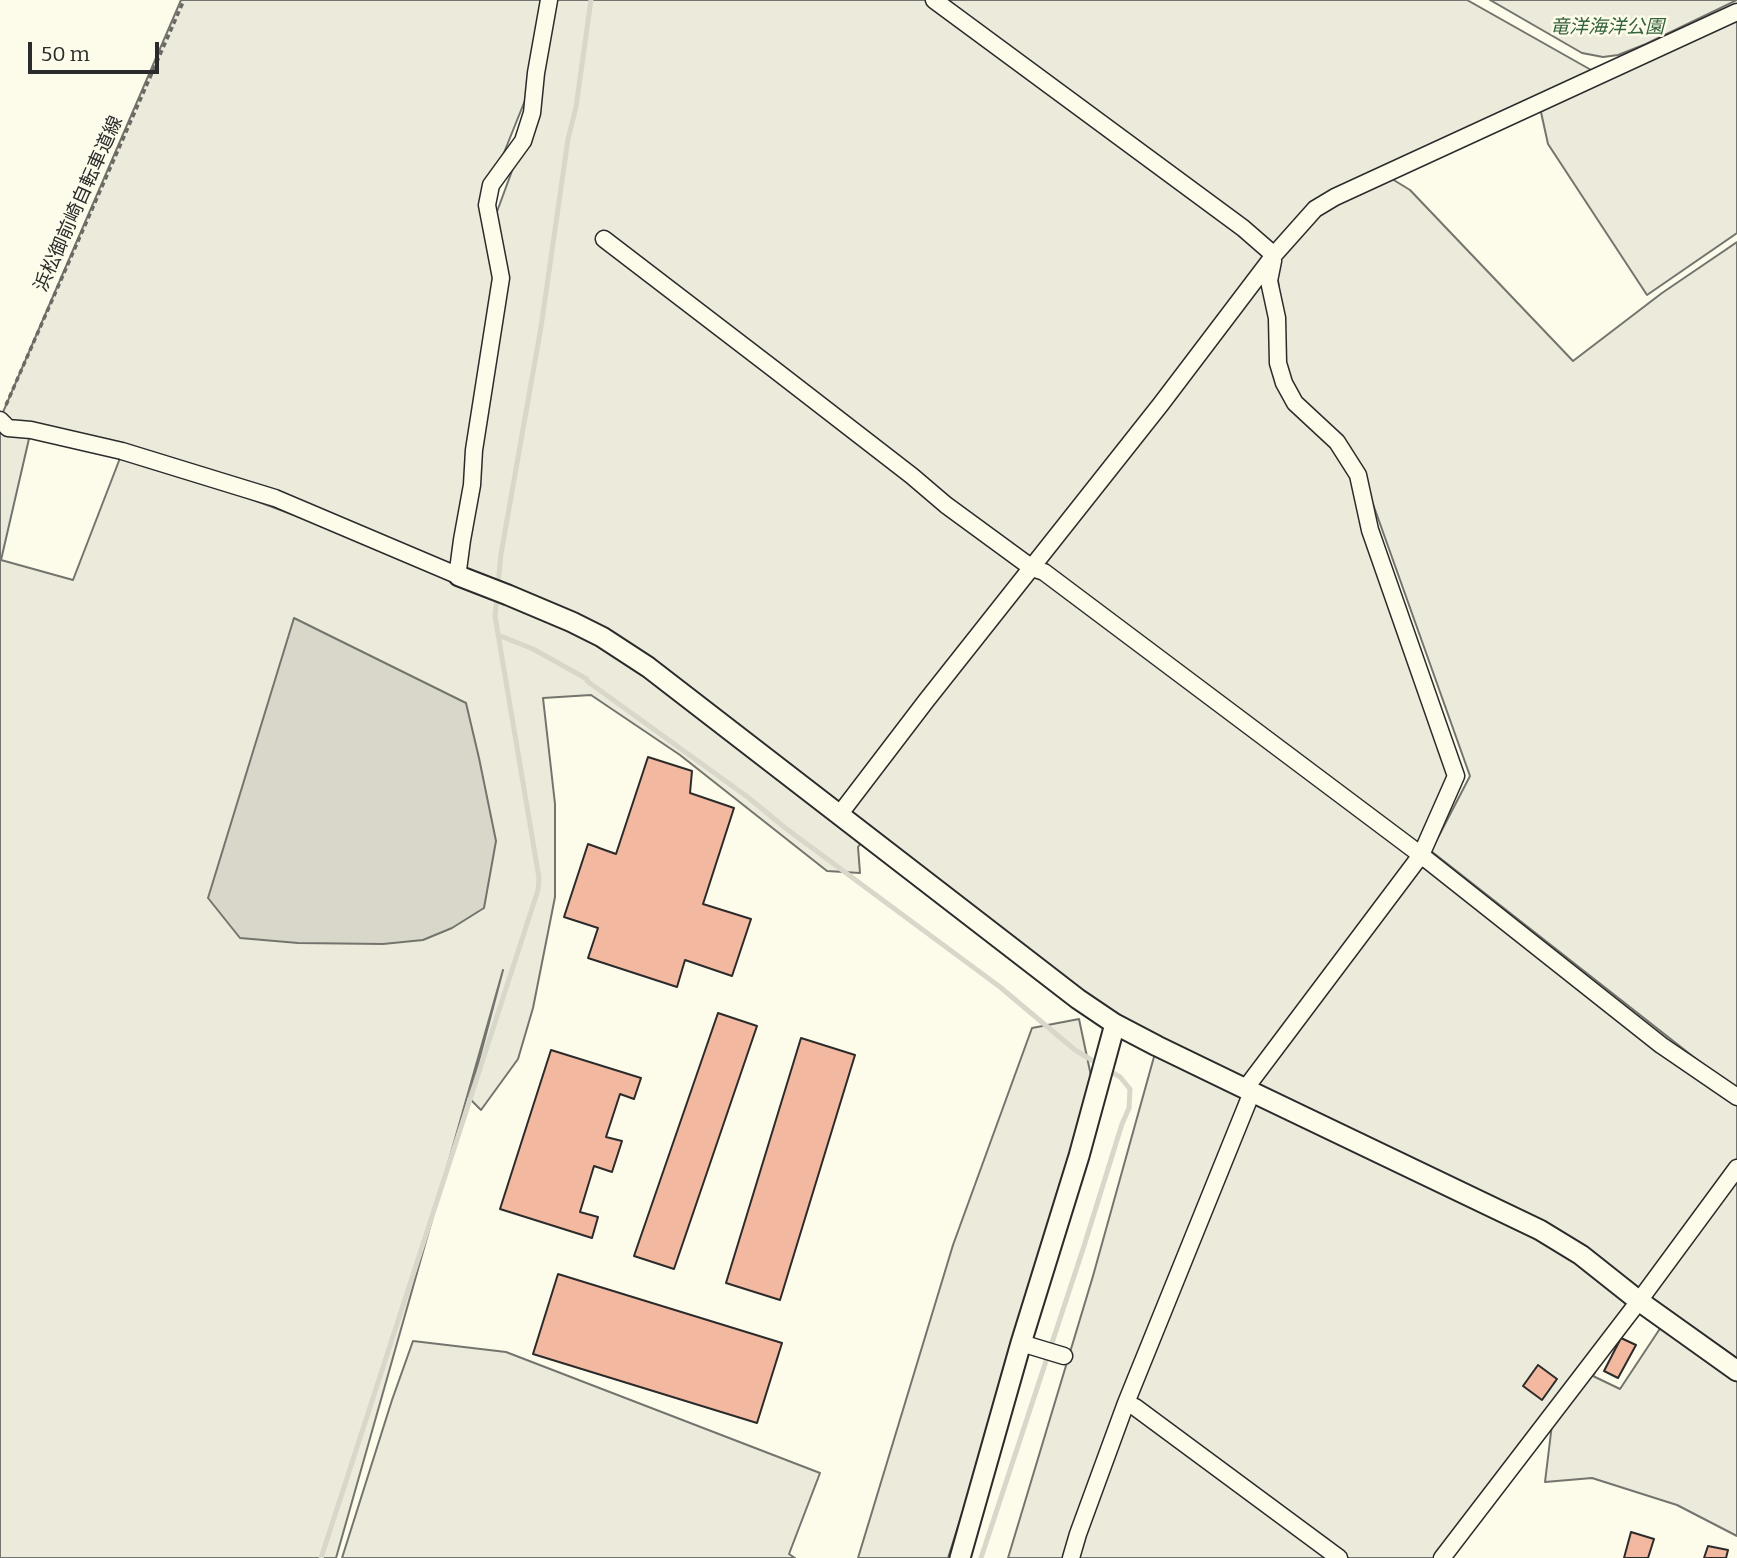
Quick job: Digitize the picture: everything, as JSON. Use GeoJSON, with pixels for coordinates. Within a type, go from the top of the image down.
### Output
{"type":"FeatureCollection","features":[{"type":"Feature","properties":{"kind":"street"},"geometry":{"type":"LineString","coordinates":[[459,576],[472,485],[474,450],[500,278],[487,205],[491,185],[523,141],[532,113],[549,0]]}},
{"type":"Feature","properties":{"kind":"street"},"geometry":{"type":"LineString","coordinates":[[934,0],[1243,228],[1274,255]]}},
{"type":"Feature","properties":{"kind":"street"},"geometry":{"type":"LineString","coordinates":[[839,815],[1161,404],[1274,255],[1315,209],[1335,197],[1737,12]]}},
{"type":"Feature","properties":{"kind":"street"},"geometry":{"type":"LineString","coordinates":[[604,239],[946,505],[1031,568],[1044,572],[1421,855],[1661,1045],[1737,1097]]}},
{"type":"Feature","properties":{"kind":"street"},"geometry":{"type":"LineString","coordinates":[[1071,1558],[1126,1403],[1248,1091],[1421,855],[1456,776],[1370,530],[1358,475],[1337,442],[1295,403],[1284,383],[1278,363],[1277,318],[1269,281],[1274,255]]}},
{"type":"Feature","properties":{"kind":"street"},"geometry":{"type":"LineString","coordinates":[[2,414],[8,428],[31,430],[122,452],[275,498],[518,599],[602,637],[648,667],[1078,999],[1115,1024],[1248,1091],[1540,1230],[1581,1255],[1639,1301],[1737,1371]]}},
{"type":"Feature","properties":{"kind":"street"},"geometry":{"type":"LineString","coordinates":[[960,1558],[1021,1343],[1079,1156],[1115,1024]]}},
{"type":"Feature","properties":{"kind":"street"},"geometry":{"type":"LineString","coordinates":[[1442,1558],[1737,1168]]}},
{"type":"Feature","properties":{"kind":"street"},"geometry":{"type":"LineString","coordinates":[[1021,1343],[1064,1356]]}},
{"type":"Feature","properties":{"kind":"street"},"geometry":{"type":"LineString","coordinates":[[1126,1403],[1339,1558]]}},
{"type":"Feature","properties":{"kind":"path","name":"浜松御前崎自転車道線"},"geometry":{"type":"LineString","coordinates":[[2,414],[184,0]]}},
{"type":"Feature","properties":{"kind":"green space"},"geometry":{"type":"Polygon","coordinates":[[[181,0],[1467,0],[1600,75],[1737,12],[1737,233],[1647,295],[1548,144],[1539,103],[1384,174],[1410,190],[1573,361],[1662,293],[1737,242],[1737,1091],[1431,851],[1470,776],[1358,462],[1358,475],[1456,776],[1421,855],[1737,1095],[1737,1536],[1677,1505],[1592,1478],[1545,1482],[1553,1416],[1442,1558],[1008,1558],[1093,1276],[1157,1046],[1115,1024],[866,836],[858,847],[860,873],[827,871],[680,755],[591,695],[543,698],[555,804],[555,897],[533,1008],[518,1059],[481,1110],[469,1098],[503,970],[336,1558],[0,1558],[0,419],[181,0]],[[532,83],[491,185],[495,217],[523,141],[532,83]],[[1250,238],[1268,264],[1278,303],[1279,287],[1274,255],[1250,238]],[[31,430],[1,560],[73,580],[122,453],[31,430]],[[153,463],[443,570],[186,471],[153,463]],[[1640,1301],[1622,1323],[1593,1376],[1620,1389],[1665,1321],[1640,1301]]]}},
{"type":"Feature","properties":{"kind":"green space","name":"竜洋海洋公園"},"geometry":{"type":"Polygon","coordinates":[[[1490,0],[1737,0],[1646,44],[1618,55],[1603,57],[1582,53],[1490,0]]]}},
{"type":"Feature","properties":{"kind":"green space"},"geometry":{"type":"Polygon","coordinates":[[[1079,1019],[1095,1095],[948,1558],[858,1558],[953,1245],[1032,1028],[1079,1019]]]}},
{"type":"Feature","properties":{"kind":"green space"},"geometry":{"type":"Polygon","coordinates":[[[413,1341],[506,1352],[820,1473],[789,1554],[795,1558],[342,1558],[413,1341]]]}},
{"type":"Feature","properties":{"kind":"shaded area"},"geometry":{"type":"Polygon","coordinates":[[[294,618],[466,703],[496,841],[484,908],[452,928],[423,940],[383,944],[298,943],[240,938],[208,898],[294,618]]]}},
{"type":"Feature","properties":{"kind":"building"},"geometry":{"type":"Polygon","coordinates":[[[648,757],[692,771],[690,793],[734,808],[703,904],[751,919],[732,976],[685,960],[677,987],[588,958],[598,928],[564,917],[588,844],[616,854],[648,757]]]}},
{"type":"Feature","properties":{"kind":"building"},"geometry":{"type":"Polygon","coordinates":[[[718,1013],[757,1026],[674,1269],[634,1256],[718,1013]]]}},
{"type":"Feature","properties":{"kind":"building"},"geometry":{"type":"Polygon","coordinates":[[[801,1038],[855,1055],[780,1300],[726,1283],[801,1038]]]}},
{"type":"Feature","properties":{"kind":"building"},"geometry":{"type":"Polygon","coordinates":[[[551,1050],[641,1078],[634,1099],[620,1094],[606,1137],[622,1141],[612,1172],[594,1166],[580,1212],[598,1217],[592,1238],[500,1209],[551,1050]]]}},
{"type":"Feature","properties":{"kind":"building"},"geometry":{"type":"Polygon","coordinates":[[[558,1274],[782,1343],[757,1423],[533,1354],[558,1274]]]}},
{"type":"Feature","properties":{"kind":"building"},"geometry":{"type":"Polygon","coordinates":[[[1621,1338],[1636,1345],[1618,1378],[1604,1371],[1621,1338]]]}},
{"type":"Feature","properties":{"kind":"building"},"geometry":{"type":"Polygon","coordinates":[[[1538,1365],[1557,1379],[1542,1400],[1523,1386],[1538,1365]]]}},
{"type":"Feature","properties":{"kind":"building"},"geometry":{"type":"Polygon","coordinates":[[[1631,1532],[1654,1539],[1648,1558],[1624,1558],[1631,1532]]]}},
{"type":"Feature","properties":{"kind":"building"},"geometry":{"type":"Polygon","coordinates":[[[1708,1546],[1728,1550],[1726,1558],[1704,1558],[1708,1546]]]}},
{"type":"Feature","properties":{"kind":"waterway"},"geometry":{"type":"LineString","coordinates":[[321,1558],[538,890],[539,878],[495,616],[501,554],[541,327],[591,0]]}},
{"type":"Feature","properties":{"kind":"waterway"},"geometry":{"type":"LineString","coordinates":[[498,635],[533,649],[587,679],[1000,987],[1075,1050],[1100,1065]]}},
{"type":"Feature","properties":{"kind":"waterway"},"geometry":{"type":"LineString","coordinates":[[981,1558],[1129,1108],[1130,1089],[1120,1077],[1108,1070]]}}]}
